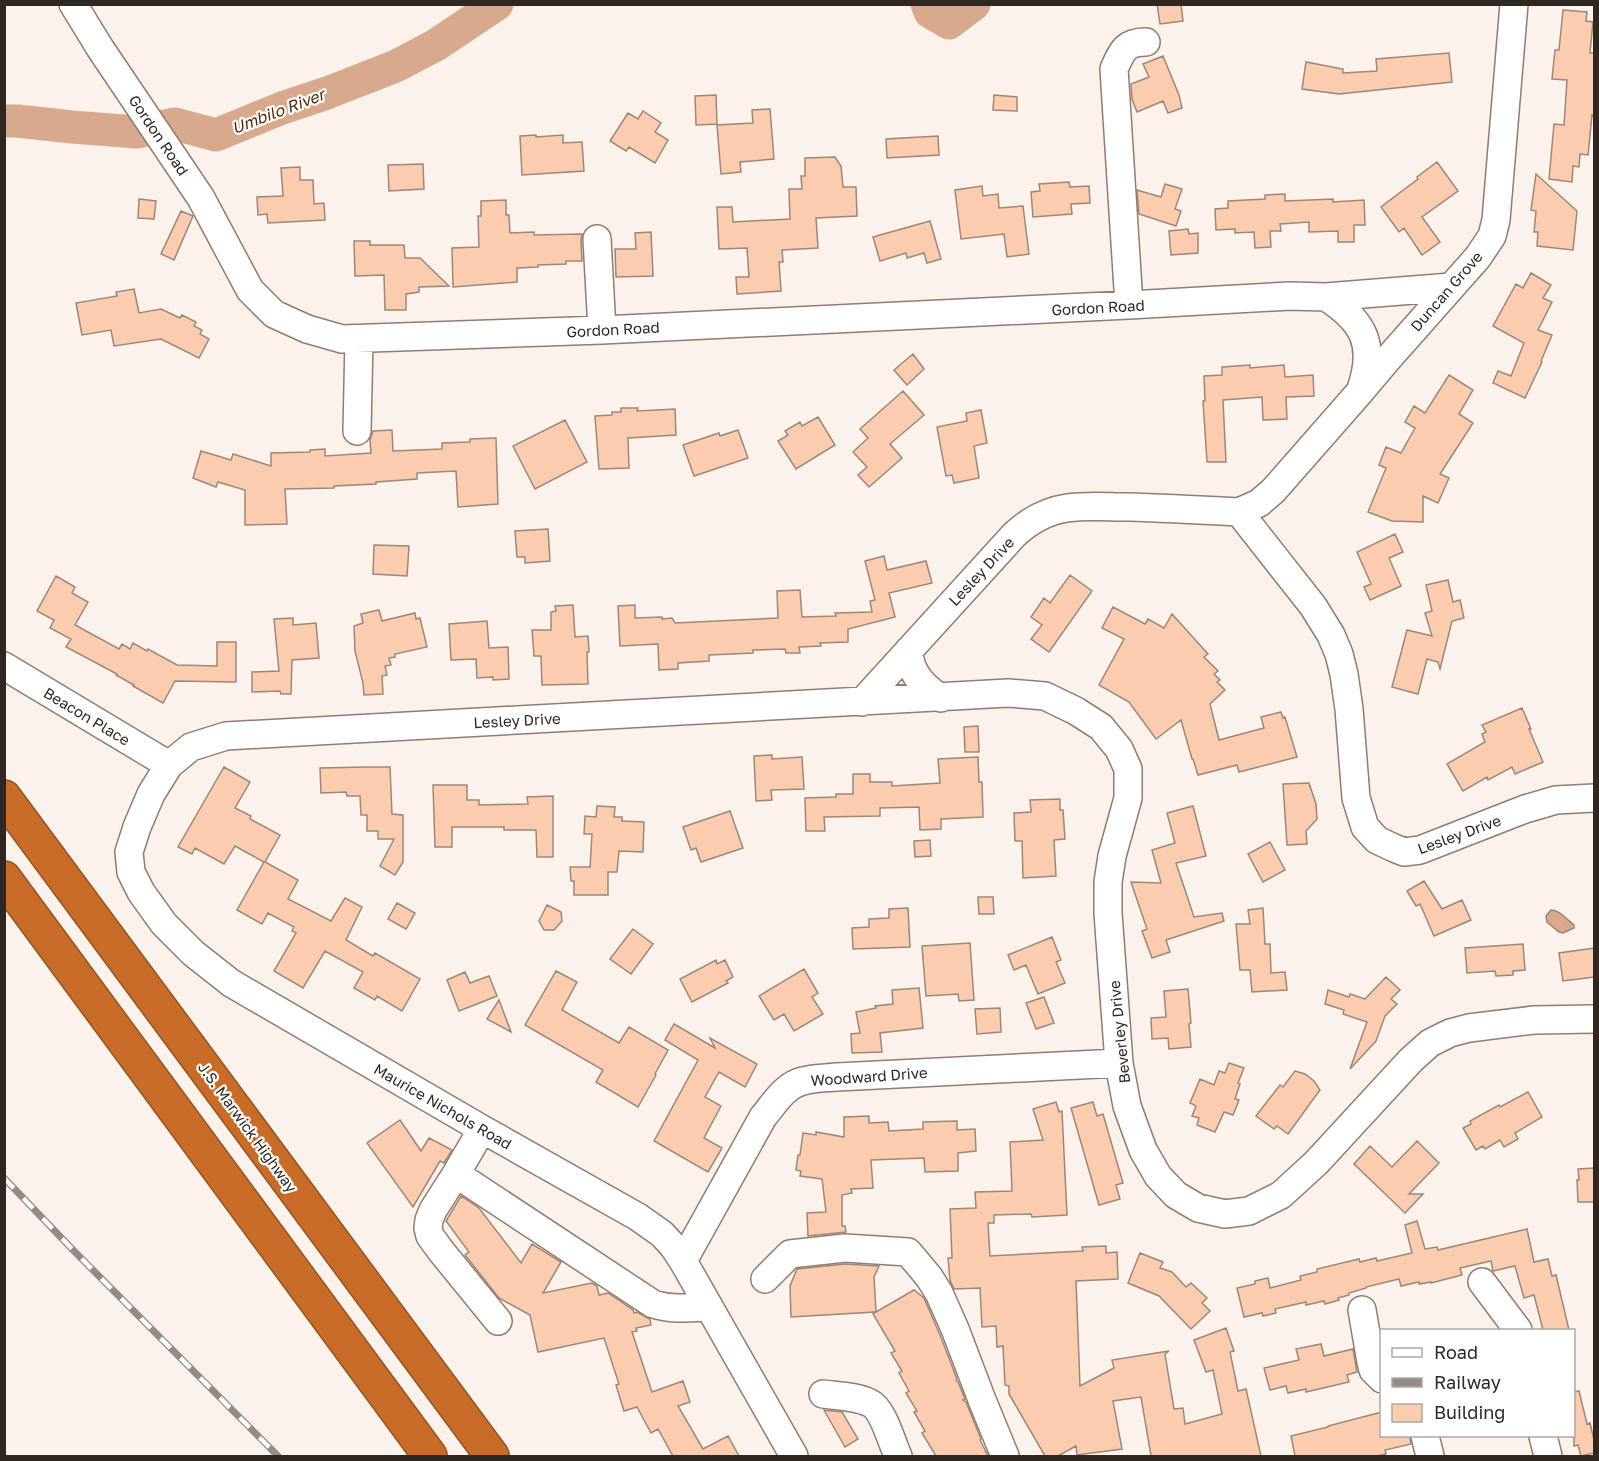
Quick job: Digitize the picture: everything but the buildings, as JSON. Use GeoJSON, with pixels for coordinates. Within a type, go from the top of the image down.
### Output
{"type":"FeatureCollection","features":[{"type":"Feature","properties":{"kind":"highway","name":"J.S. Marwick Highway"},"geometry":{"type":"LineString","coordinates":[[4,796],[492,1456]]}},
{"type":"Feature","properties":{"kind":"highway"},"geometry":{"type":"LineString","coordinates":[[4,878],[430,1456]]}},
{"type":"Feature","properties":{"kind":"street","name":"Gordon Road"},"geometry":{"type":"LineString","coordinates":[[73,4],[201,198],[250,290],[274,314],[307,329],[342,339],[602,330],[1290,296],[1326,297],[1451,286]]}},
{"type":"Feature","properties":{"kind":"street","name":"Duncan Grove"},"geometry":{"type":"LineString","coordinates":[[1239,512],[1259,503],[1273,491],[1478,257],[1492,236],[1496,220],[1514,4]]}},
{"type":"Feature","properties":{"kind":"street"},"geometry":{"type":"LineString","coordinates":[[1130,305],[1114,69],[1126,46],[1134,42],[1146,42]]}},
{"type":"Feature","properties":{"kind":"street"},"geometry":{"type":"LineString","coordinates":[[597,239],[602,330]]}},
{"type":"Feature","properties":{"kind":"street"},"geometry":{"type":"LineString","coordinates":[[1326,297],[1341,306],[1357,322],[1364,337],[1367,355],[1365,377],[1359,393]]}},
{"type":"Feature","properties":{"kind":"street"},"geometry":{"type":"LineString","coordinates":[[357,431],[359,340]]}},
{"type":"Feature","properties":{"kind":"street","name":"Lesley Drive"},"geometry":{"type":"LineString","coordinates":[[169,765],[191,747],[226,736],[862,702],[1026,524],[1050,512],[1093,506],[1239,512],[1313,606],[1331,635],[1339,654],[1349,709],[1356,798],[1365,827],[1377,840],[1404,852],[1420,850],[1525,809],[1556,800],[1594,798]]}},
{"type":"Feature","properties":{"kind":"street"},"geometry":{"type":"LineString","coordinates":[[909,650],[909,660],[913,671],[922,684],[941,698]]}},
{"type":"Feature","properties":{"kind":"street","name":"Beacon Place"},"geometry":{"type":"LineString","coordinates":[[4,666],[169,765]]}},
{"type":"Feature","properties":{"kind":"street","name":"Beverley Drive"},"geometry":{"type":"LineString","coordinates":[[862,702],[1008,693],[1045,696],[1076,711],[1101,727],[1119,748],[1128,769],[1128,798],[1112,856],[1108,882],[1108,913],[1119,1063],[1127,1106],[1143,1150],[1158,1176],[1176,1195],[1198,1208],[1225,1214],[1249,1211],[1281,1195],[1317,1163],[1411,1060],[1430,1043],[1450,1033],[1469,1028],[1534,1020],[1594,1019]]}},
{"type":"Feature","properties":{"kind":"street","name":"Maurice Nichols Road"},"geometry":{"type":"LineString","coordinates":[[169,765],[151,794],[129,852],[131,872],[141,892],[164,924],[193,953],[231,983],[638,1217],[662,1234],[683,1261],[794,1456]]}},
{"type":"Feature","properties":{"kind":"street","name":"Woodward Drive"},"geometry":{"type":"LineString","coordinates":[[683,1261],[763,1117],[788,1088],[802,1081],[837,1077],[1119,1063]]}},
{"type":"Feature","properties":{"kind":"street"},"geometry":{"type":"LineString","coordinates":[[482,1129],[434,1210],[428,1228],[430,1236],[441,1251],[498,1321]]}},
{"type":"Feature","properties":{"kind":"street"},"geometry":{"type":"LineString","coordinates":[[456,1174],[653,1304],[673,1308],[709,1307]]}},
{"type":"Feature","properties":{"kind":"street"},"geometry":{"type":"LineString","coordinates":[[765,1279],[790,1254],[845,1248],[908,1252],[939,1293],[1005,1456]]}},
{"type":"Feature","properties":{"kind":"street"},"geometry":{"type":"LineString","coordinates":[[1482,1282],[1517,1329]]}},
{"type":"Feature","properties":{"kind":"street"},"geometry":{"type":"LineString","coordinates":[[1362,1310],[1371,1362],[1380,1377]]}},
{"type":"Feature","properties":{"kind":"street"},"geometry":{"type":"LineString","coordinates":[[823,1394],[857,1398],[872,1403],[881,1416],[898,1456]]}},
{"type":"Feature","properties":{"kind":"street"},"geometry":{"type":"LineString","coordinates":[[1425,1437],[1430,1456]]}},
{"type":"Feature","properties":{"kind":"street"},"geometry":{"type":"LineString","coordinates":[[1544,1437],[1548,1456]]}},
{"type":"Feature","properties":{"kind":"shaded area"},"geometry":{"type":"Polygon","coordinates":[[[1551,910],[1563,916],[1574,925],[1574,928],[1563,933],[1559,932],[1547,922],[1546,916],[1551,910]]]}},
{"type":"Feature","properties":{"kind":"waterway","name":"Umbilo River"},"geometry":{"type":"LineString","coordinates":[[4,121],[137,132],[175,124],[216,135],[396,66],[436,45],[497,4]]}},
{"type":"Feature","properties":{"kind":"waterway","name":"Umbilo River"},"geometry":{"type":"LineString","coordinates":[[927,4],[930,12],[949,23],[974,4]]}},
{"type":"Feature","properties":{"kind":"railway"},"geometry":{"type":"LineString","coordinates":[[4,1178],[278,1456]]}}]}
